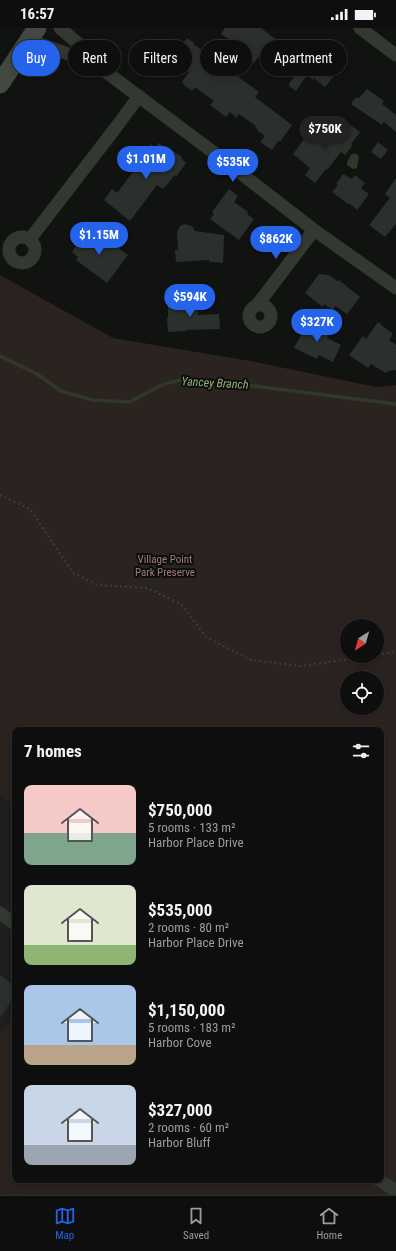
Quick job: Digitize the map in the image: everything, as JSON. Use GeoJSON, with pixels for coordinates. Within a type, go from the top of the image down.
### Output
{"type":"FeatureCollection","features":[{"type":"Feature","properties":{"kind":"main road"},"geometry":{"type":"LineString","coordinates":[[0,84],[33,34]]}},
{"type":"Feature","properties":{"kind":"street"},"geometry":{"type":"LineString","coordinates":[[60,28],[74,40]]}},
{"type":"Feature","properties":{"kind":"street"},"geometry":{"type":"LineString","coordinates":[[360,28],[396,55]]}},
{"type":"Feature","properties":{"kind":"street"},"geometry":{"type":"LineString","coordinates":[[33,34],[68,53]]}},
{"type":"Feature","properties":{"kind":"street"},"geometry":{"type":"LineString","coordinates":[[111,76],[314,230],[396,288]]}},
{"type":"Feature","properties":{"kind":"street"},"geometry":{"type":"LineString","coordinates":[[30,239],[108,138],[138,96]]}},
{"type":"Feature","properties":{"kind":"street"},"geometry":{"type":"LineString","coordinates":[[258,304],[314,230]]}},
{"type":"Feature","properties":{"kind":"street"},"geometry":{"type":"LineString","coordinates":[[0,913],[12,922]]}},
{"type":"Feature","properties":{"kind":"street"},"geometry":{"type":"LineString","coordinates":[[384,1183],[396,1191]]}},
{"type":"Feature","properties":{"kind":"path"},"geometry":{"type":"LineString","coordinates":[[0,495],[30,509],[73,573],[98,585],[148,588],[181,604],[206,637],[251,660],[300,666],[340,660]]}},
{"type":"Feature","properties":{"kind":"path"},"geometry":{"type":"LineString","coordinates":[[384,654],[396,651]]}},
{"type":"Feature","properties":{"kind":"shaded area"},"geometry":{"type":"Polygon","coordinates":[[[355,153],[359,156],[357,168],[353,169],[347,165],[347,162],[351,155],[355,153]]]}},
{"type":"Feature","properties":{"kind":"shaded area"},"geometry":{"type":"Polygon","coordinates":[[[0,795],[12,804],[12,1018],[0,1034],[0,795]]]}},
{"type":"Feature","properties":{"kind":"green space","name":"Village Point Park Preserve"},"geometry":{"type":"Polygon","coordinates":[[[0,275],[113,338],[250,361],[376,387],[396,385],[396,1195],[0,1195],[0,1034],[12,1018],[12,1183],[384,1183],[384,727],[12,727],[12,804],[0,795],[0,275]]]}},
{"type":"Feature","properties":{"kind":"building"},"geometry":{"type":"Polygon","coordinates":[[[225,28],[261,28],[277,40],[260,40],[260,55],[254,63],[252,61],[252,40],[228,40],[229,39],[221,34],[225,28]]]}},
{"type":"Feature","properties":{"kind":"building"},"geometry":{"type":"Polygon","coordinates":[[[192,42],[194,43],[193,44],[200,49],[200,76],[237,76],[259,92],[255,97],[292,125],[280,142],[278,141],[272,150],[260,142],[265,136],[258,131],[255,127],[256,126],[239,114],[237,118],[230,112],[226,117],[210,105],[214,101],[195,87],[192,91],[184,85],[182,82],[186,76],[192,76],[192,42]]]}},
{"type":"Feature","properties":{"kind":"building"},"geometry":{"type":"Polygon","coordinates":[[[295,76],[306,76],[296,91],[289,86],[295,76]]]}},
{"type":"Feature","properties":{"kind":"building"},"geometry":{"type":"Polygon","coordinates":[[[308,76],[334,76],[325,87],[314,78],[313,80],[308,76]]]}},
{"type":"Feature","properties":{"kind":"building"},"geometry":{"type":"Polygon","coordinates":[[[367,89],[384,101],[382,104],[396,115],[396,132],[384,122],[382,125],[351,104],[356,97],[359,98],[367,89]]]}},
{"type":"Feature","properties":{"kind":"building"},"geometry":{"type":"Polygon","coordinates":[[[346,122],[360,132],[351,144],[353,145],[345,155],[341,152],[315,183],[305,175],[310,168],[293,154],[310,131],[320,138],[325,131],[328,133],[331,129],[337,133],[346,122]]]}},
{"type":"Feature","properties":{"kind":"building"},"geometry":{"type":"Polygon","coordinates":[[[378,142],[388,150],[381,159],[371,152],[378,142]]]}},
{"type":"Feature","properties":{"kind":"building"},"geometry":{"type":"Polygon","coordinates":[[[159,143],[172,153],[173,151],[182,157],[181,158],[186,163],[176,177],[175,175],[163,189],[157,185],[130,221],[104,200],[112,189],[117,193],[136,168],[134,167],[151,144],[155,147],[159,143]]]}},
{"type":"Feature","properties":{"kind":"building"},"geometry":{"type":"Polygon","coordinates":[[[343,174],[352,179],[355,175],[365,183],[361,188],[369,194],[357,210],[332,192],[338,185],[336,184],[343,174]]]}},
{"type":"Feature","properties":{"kind":"building"},"geometry":{"type":"Polygon","coordinates":[[[396,178],[396,224],[385,237],[369,225],[390,198],[385,194],[396,178]]]}},
{"type":"Feature","properties":{"kind":"building"},"geometry":{"type":"Polygon","coordinates":[[[229,189],[238,196],[234,202],[248,212],[247,214],[254,219],[239,240],[210,219],[214,214],[212,212],[229,189]]]}},
{"type":"Feature","properties":{"kind":"building"},"geometry":{"type":"Polygon","coordinates":[[[185,224],[192,226],[195,231],[224,235],[223,263],[209,262],[209,260],[176,262],[175,250],[178,250],[177,232],[180,226],[185,224]]]}},
{"type":"Feature","properties":{"kind":"building"},"geometry":{"type":"Polygon","coordinates":[[[87,232],[94,237],[95,235],[105,243],[108,240],[128,255],[107,283],[76,260],[78,257],[72,252],[76,246],[74,244],[79,236],[82,238],[87,232]]]}},
{"type":"Feature","properties":{"kind":"building"},"geometry":{"type":"Polygon","coordinates":[[[319,274],[329,275],[337,281],[339,280],[360,297],[347,314],[335,306],[333,310],[324,304],[323,307],[305,293],[319,274]]]}},
{"type":"Feature","properties":{"kind":"building"},"geometry":{"type":"Polygon","coordinates":[[[197,301],[198,315],[219,314],[220,329],[168,332],[168,302],[197,301]]]}},
{"type":"Feature","properties":{"kind":"building"},"geometry":{"type":"Polygon","coordinates":[[[308,322],[330,333],[327,338],[341,345],[333,362],[319,355],[317,359],[294,348],[308,322]]]}},
{"type":"Feature","properties":{"kind":"building"},"geometry":{"type":"Polygon","coordinates":[[[378,322],[393,334],[389,340],[396,345],[396,370],[388,371],[386,373],[371,364],[368,368],[349,355],[363,336],[366,339],[378,322]]]}},
{"type":"Feature","properties":{"kind":"building"},"geometry":{"type":"Polygon","coordinates":[[[0,975],[12,984],[12,1000],[0,1018],[0,975]]]}},
{"type":"Feature","properties":{"kind":"waterway","name":"Yancey Branch"},"geometry":{"type":"LineString","coordinates":[[0,356],[37,374],[61,391],[93,400],[129,402],[164,384],[181,380],[239,384],[396,404]]}}]}
